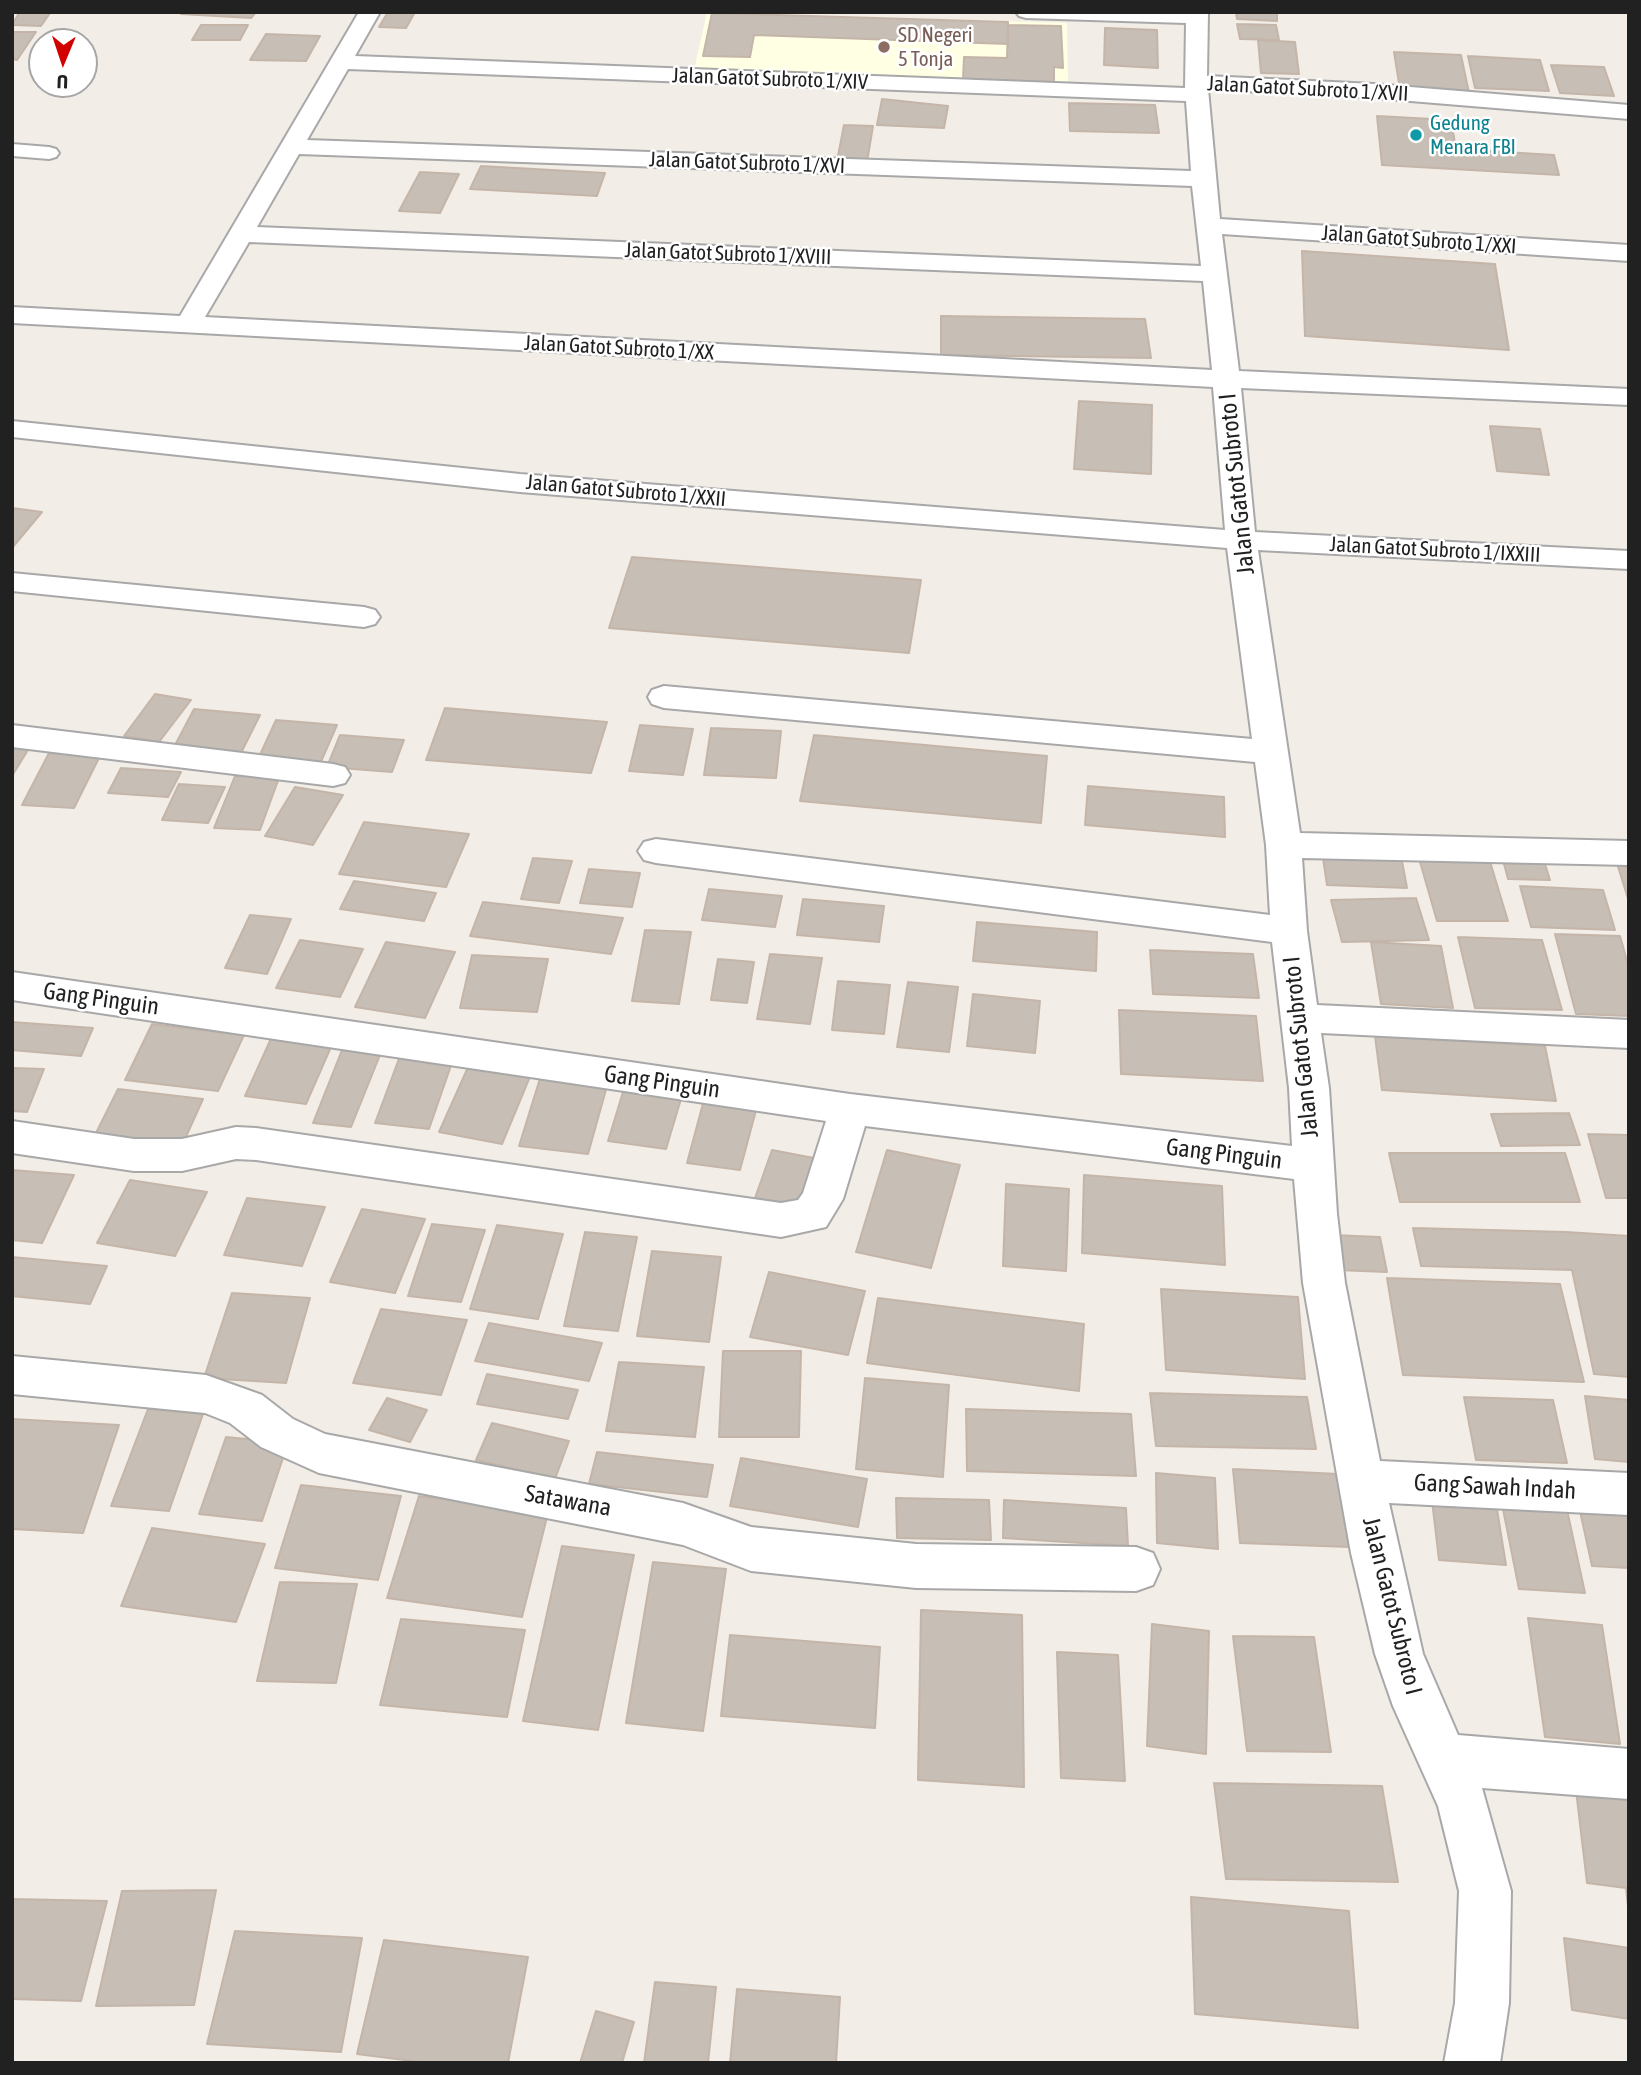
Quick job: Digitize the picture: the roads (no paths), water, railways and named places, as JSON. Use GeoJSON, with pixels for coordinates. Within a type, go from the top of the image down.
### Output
{"type":"FeatureCollection","features":[{"type":"Feature","properties":{"kind":"street"},"geometry":{"type":"LineString","coordinates":[[187,326],[370,12]]}},
{"type":"Feature","properties":{"kind":"street"},"geometry":{"type":"LineString","coordinates":[[1026,12],[1197,15]]}},
{"type":"Feature","properties":{"kind":"street","name":"Jalan Gatot Subroto I"},"geometry":{"type":"LineString","coordinates":[[1197,15],[1197,89],[1203,179],[1241,540],[1284,845],[1289,931],[1308,1088],[1324,1283],[1375,1553],[1399,1654],[1418,1706],[1463,1803],[1485,1891],[1482,2003],[1472,2063]]}},
{"type":"Feature","properties":{"kind":"street","name":"Jalan Gatot Subroto 1/XIV"},"geometry":{"type":"LineString","coordinates":[[341,62],[1197,89]]}},
{"type":"Feature","properties":{"kind":"street","name":"Jalan Gatot Subroto 1/XVII"},"geometry":{"type":"LineString","coordinates":[[1197,89],[1374,91],[1629,112]]}},
{"type":"Feature","properties":{"kind":"street","name":"Jalan Gatot Subroto 1/XVI"},"geometry":{"type":"LineString","coordinates":[[292,147],[1203,179]]}},
{"type":"Feature","properties":{"kind":"street","name":"Jalan Gatot Subroto 1/XXI"},"geometry":{"type":"LineString","coordinates":[[1209,226],[1629,253]]}},
{"type":"Feature","properties":{"kind":"street","name":"Jalan Gatot Subroto 1/XVIII"},"geometry":{"type":"LineString","coordinates":[[242,234],[1214,274]]}},
{"type":"Feature","properties":{"kind":"street","name":"Jalan Gatot Subroto 1/XX"},"geometry":{"type":"LineString","coordinates":[[12,315],[1226,379],[1629,397]]}},
{"type":"Feature","properties":{"kind":"street","name":"Jalan Gatot Subroto 1/XXII"},"geometry":{"type":"LineString","coordinates":[[12,429],[520,483],[1241,540]]}},
{"type":"Feature","properties":{"kind":"street","name":"Jalan Gatot Subroto 1/IXXIII"},"geometry":{"type":"LineString","coordinates":[[1241,540],[1629,560]]}},
{"type":"Feature","properties":{"kind":"street"},"geometry":{"type":"LineString","coordinates":[[12,582],[364,617]]}},
{"type":"Feature","properties":{"kind":"street"},"geometry":{"type":"LineString","coordinates":[[664,697],[1270,752]]}},
{"type":"Feature","properties":{"kind":"street"},"geometry":{"type":"LineString","coordinates":[[12,736],[333,775]]}},
{"type":"Feature","properties":{"kind":"street"},"geometry":{"type":"LineString","coordinates":[[1284,845],[1629,853]]}},
{"type":"Feature","properties":{"kind":"street"},"geometry":{"type":"LineString","coordinates":[[656,851],[1289,931]]}},
{"type":"Feature","properties":{"kind":"street","name":"Gang Pinguin"},"geometry":{"type":"LineString","coordinates":[[12,986],[850,1109],[1313,1165]]}},
{"type":"Feature","properties":{"kind":"street"},"geometry":{"type":"LineString","coordinates":[[1299,1018],[1629,1034]]}},
{"type":"Feature","properties":{"kind":"street"},"geometry":{"type":"LineString","coordinates":[[12,1137],[134,1155],[182,1155],[236,1143],[256,1144],[781,1220],[811,1215],[822,1199],[850,1109]]}},
{"type":"Feature","properties":{"kind":"street","name":"Satawana"},"geometry":{"type":"LineString","coordinates":[[12,1376],[206,1394],[246,1409],[277,1433],[319,1453],[683,1524],[751,1549],[916,1566],[1136,1569]]}},
{"type":"Feature","properties":{"kind":"street","name":"Gang Sawah Indah"},"geometry":{"type":"LineString","coordinates":[[1361,1481],[1629,1493]]}},
{"type":"Feature","properties":{"kind":"street"},"geometry":{"type":"LineString","coordinates":[[1441,1759],[1629,1774]]}},
{"type":"Feature","properties":{"kind":"lane"},"geometry":{"type":"LineString","coordinates":[[12,150],[49,153]]}},
{"type":"Feature","properties":{"kind":"place","name":"SD Negeri 5 Tonja"},"geometry":{"type":"Point","coordinates":[884,47]}},
{"type":"Feature","properties":{"kind":"place","name":"Gedung Menara FBI"},"geometry":{"type":"Point","coordinates":[1416,135]}}]}
